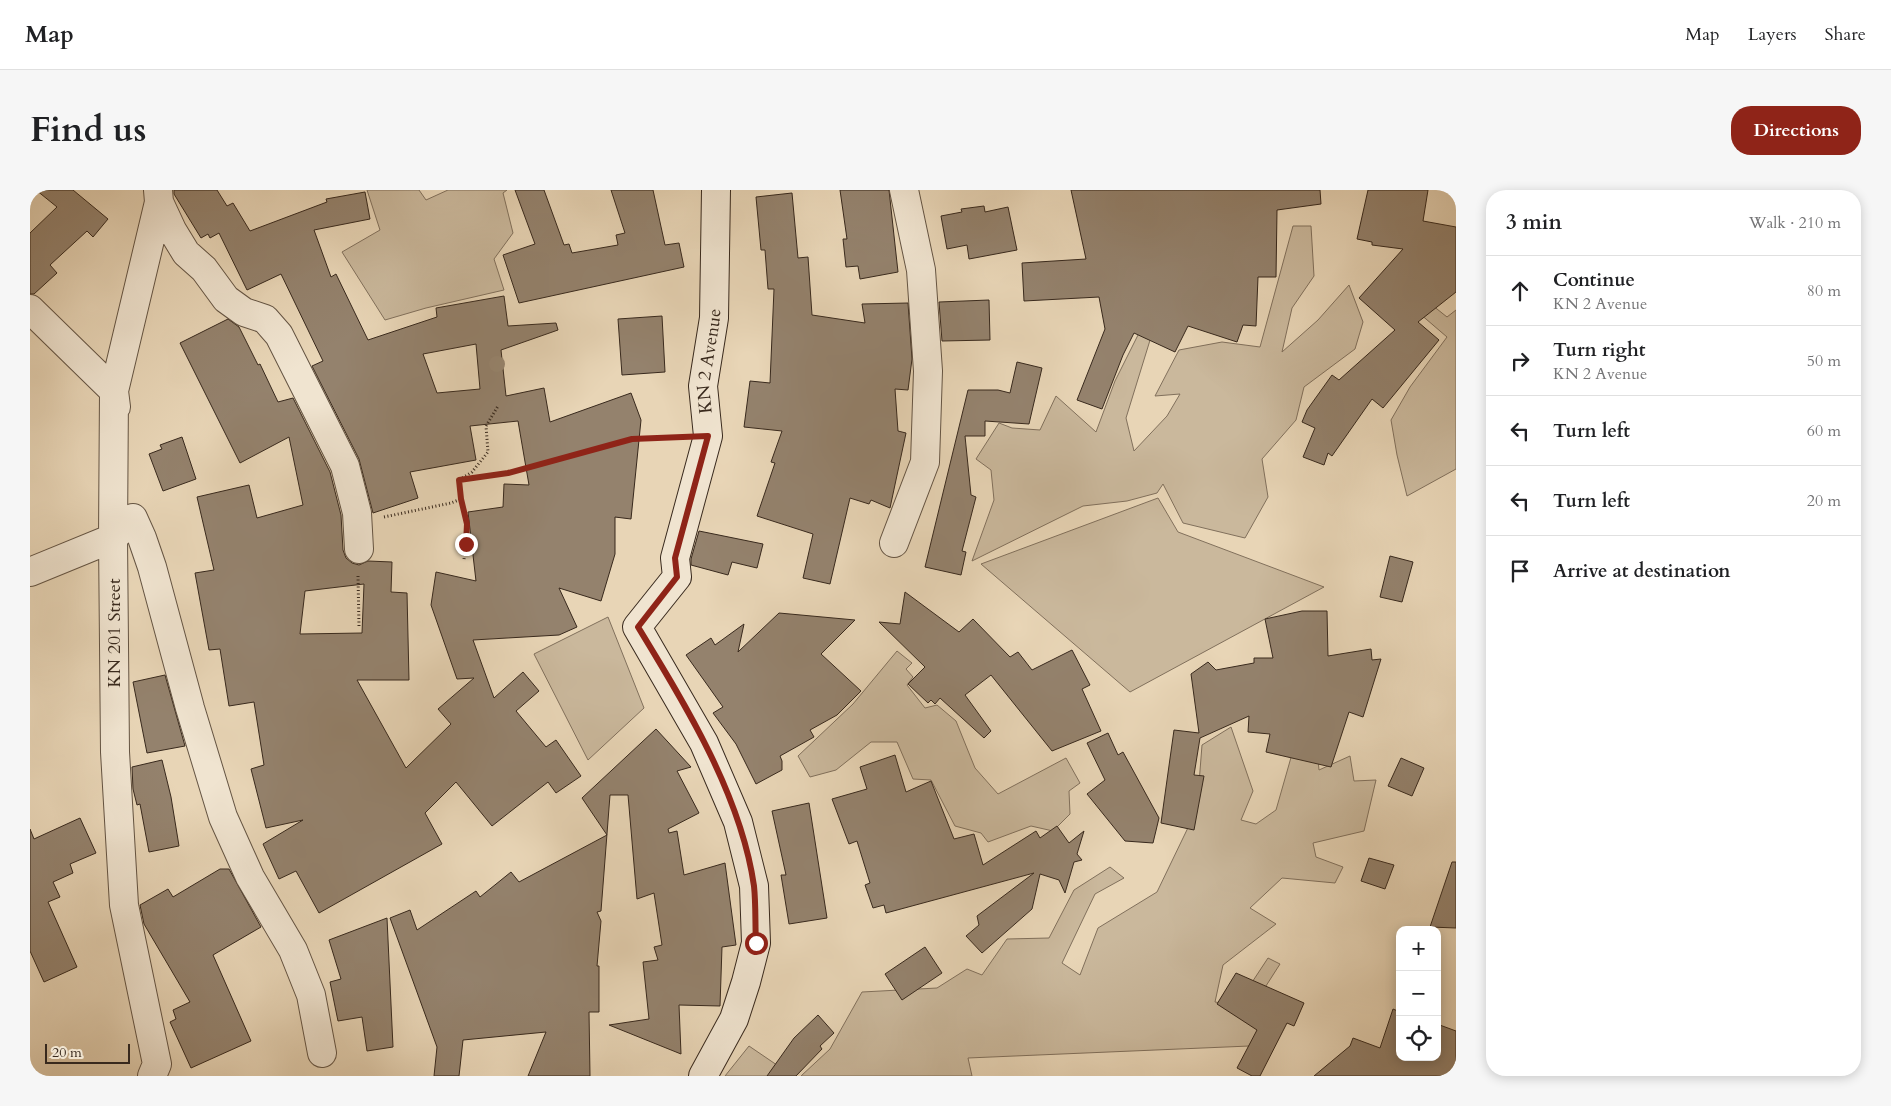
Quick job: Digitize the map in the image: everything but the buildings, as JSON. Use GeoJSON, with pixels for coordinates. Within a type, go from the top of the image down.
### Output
{"type":"FeatureCollection","features":[{"type":"Feature","properties":{"kind":"street","name":"KN 2 Avenue"},"geometry":{"type":"LineString","coordinates":[[703,1076],[734,1019],[746,982],[756,943],[754,886],[738,822],[704,743],[638,627],[677,577],[675,558],[708,436],[703,386],[714,318],[716,190]]}},
{"type":"Feature","properties":{"kind":"street"},"geometry":{"type":"LineString","coordinates":[[894,543],[925,462],[928,372],[921,270],[904,190]]}},
{"type":"Feature","properties":{"kind":"street"},"geometry":{"type":"LineString","coordinates":[[159,196],[172,230],[186,253],[204,269],[226,300],[244,312],[265,319],[279,335],[345,466],[357,514],[360,549]]}},
{"type":"Feature","properties":{"kind":"street","name":"KN 201 Street"},"geometry":{"type":"LineString","coordinates":[[157,1072],[124,905],[115,752],[113,538],[114,391],[159,196]]}},
{"type":"Feature","properties":{"kind":"street"},"geometry":{"type":"LineString","coordinates":[[30,309],[114,391],[132,518],[142,538],[152,567],[190,708],[223,817],[250,877],[293,950],[311,995],[322,1053]]}},
{"type":"Feature","properties":{"kind":"street"},"geometry":{"type":"LineString","coordinates":[[30,572],[113,538],[132,518]]}},
{"type":"Feature","properties":{"kind":"path"},"geometry":{"type":"LineString","coordinates":[[459,480],[472,472],[488,452],[486,426],[498,406]]}},
{"type":"Feature","properties":{"kind":"path"},"geometry":{"type":"LineString","coordinates":[[459,480],[508,473],[632,439],[708,436]]}},
{"type":"Feature","properties":{"kind":"path"},"geometry":{"type":"LineString","coordinates":[[459,480],[467,524],[464,559]]}},
{"type":"Feature","properties":{"kind":"path"},"geometry":{"type":"LineString","coordinates":[[359,626],[360,542],[374,538],[377,534],[376,525],[382,517],[452,503],[461,499]]}},
{"type":"Feature","properties":{"kind":"shaded area"},"geometry":{"type":"Polygon","coordinates":[[[367,190],[419,190],[426,200],[448,190],[507,190],[503,193],[513,233],[494,259],[504,290],[426,308],[385,320],[342,252],[380,230],[367,190]]]}},
{"type":"Feature","properties":{"kind":"shaded area"},"geometry":{"type":"Polygon","coordinates":[[[1293,226],[1311,226],[1314,276],[1292,308],[1282,352],[1318,320],[1349,285],[1363,322],[1355,349],[1304,387],[1296,420],[1262,459],[1268,497],[1245,538],[1183,523],[1163,484],[1157,493],[1127,501],[1083,506],[972,561],[994,500],[991,470],[976,459],[999,423],[1012,428],[1040,430],[1056,396],[1096,432],[1115,381],[1140,331],[1155,324],[1126,418],[1134,451],[1167,416],[1180,394],[1155,396],[1179,350],[1222,342],[1260,347],[1293,226]]]}},
{"type":"Feature","properties":{"kind":"shaded area"},"geometry":{"type":"Polygon","coordinates":[[[1427,301],[1447,317],[1456,310],[1456,469],[1407,496],[1391,420],[1410,387],[1447,337],[1419,313],[1427,301]]]}},
{"type":"Feature","properties":{"kind":"shaded area"},"geometry":{"type":"Polygon","coordinates":[[[1158,498],[1178,532],[1324,587],[1130,692],[981,564],[1158,498]]]}},
{"type":"Feature","properties":{"kind":"shaded area"},"geometry":{"type":"Polygon","coordinates":[[[608,617],[644,708],[588,760],[534,654],[608,617]]]}},
{"type":"Feature","properties":{"kind":"shaded area"},"geometry":{"type":"Polygon","coordinates":[[[897,651],[912,663],[906,669],[913,677],[907,685],[925,708],[937,705],[956,721],[975,768],[998,794],[1066,758],[1080,783],[1069,791],[1070,814],[1053,831],[1031,826],[988,842],[981,833],[955,826],[931,780],[913,779],[897,742],[871,742],[836,770],[810,777],[798,756],[853,704],[897,651]]]}},
{"type":"Feature","properties":{"kind":"shaded area"},"geometry":{"type":"Polygon","coordinates":[[[1231,727],[1253,791],[1241,820],[1256,824],[1276,810],[1296,740],[1316,739],[1319,770],[1350,756],[1354,781],[1376,780],[1364,831],[1313,843],[1316,857],[1343,867],[1335,883],[1282,878],[1250,908],[1276,924],[1223,965],[1215,1002],[1237,1005],[1268,958],[1280,964],[1250,1011],[1273,1045],[968,1058],[972,1076],[801,1076],[830,1049],[862,992],[937,988],[967,969],[982,975],[1007,939],[1049,938],[1074,890],[1110,867],[1124,878],[1095,894],[1062,963],[1080,975],[1098,928],[1157,892],[1197,809],[1202,745],[1231,727]]]}},
{"type":"Feature","properties":{"kind":"shaded area"},"geometry":{"type":"Polygon","coordinates":[[[749,1046],[793,1076],[725,1076],[749,1046]]]}},
{"type":"Feature","properties":{"kind":"route"},"geometry":{"type":"LineString","coordinates":[[466,544],[467,524],[459,480],[508,473],[641,437],[648,439],[708,436],[675,558],[677,577],[638,627],[704,743],[738,822],[754,886],[756,943]]}}]}
